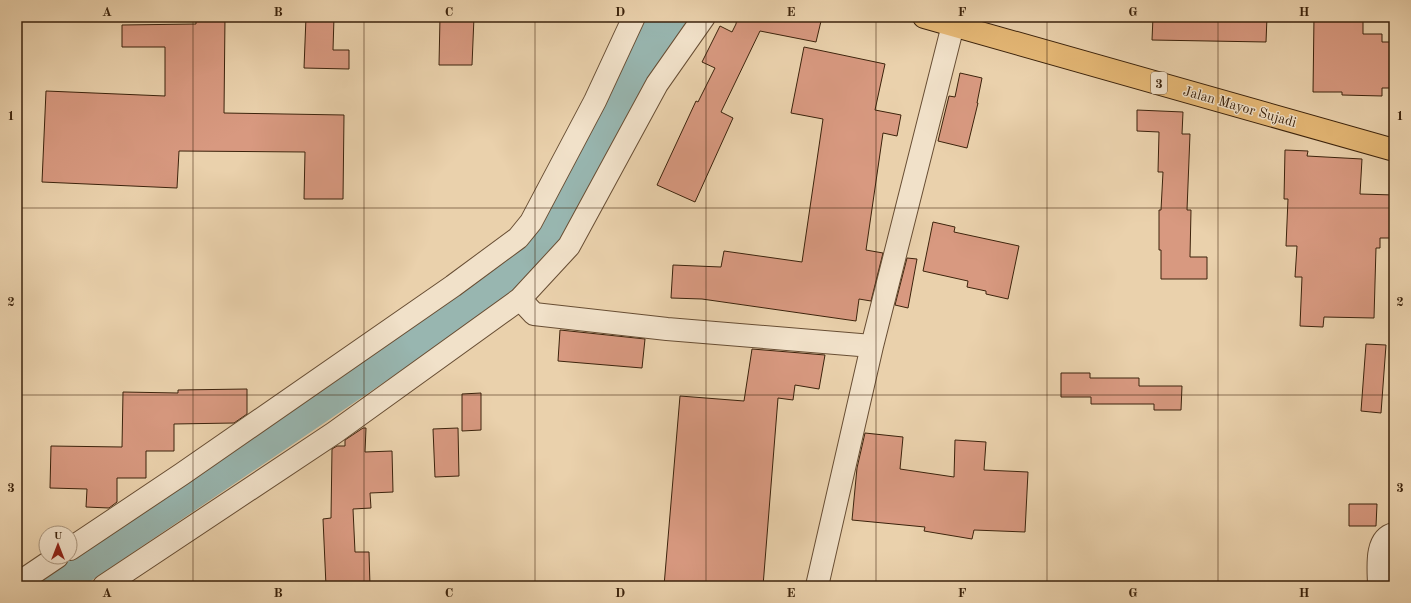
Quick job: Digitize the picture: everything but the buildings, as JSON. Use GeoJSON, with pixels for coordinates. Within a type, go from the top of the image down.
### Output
{"type":"FeatureCollection","features":[{"type":"Feature","properties":{"kind":"highway","name":"Jalan Mayor Sujadi"},"geometry":{"type":"LineString","coordinates":[[924,17],[1394,150]]}},
{"type":"Feature","properties":{"kind":"street"},"geometry":{"type":"LineString","coordinates":[[78,544],[266,416],[453,286],[518,238],[531,222],[591,107],[634,17]]}},
{"type":"Feature","properties":{"kind":"street"},"geometry":{"type":"LineString","coordinates":[[104,586],[334,433],[520,299],[569,246],[657,84],[704,17]]}},
{"type":"Feature","properties":{"kind":"street"},"geometry":{"type":"LineString","coordinates":[[817,586],[872,346],[953,25]]}},
{"type":"Feature","properties":{"kind":"street"},"geometry":{"type":"LineString","coordinates":[[520,299],[534,314],[667,329],[872,346]]}},
{"type":"Feature","properties":{"kind":"street"},"geometry":{"type":"LineString","coordinates":[[1379,586],[1379,557],[1382,543],[1389,535],[1394,534]]}},
{"type":"Feature","properties":{"kind":"street"},"geometry":{"type":"LineString","coordinates":[[17,584],[46,565]]}},
{"type":"Feature","properties":{"kind":"waterway"},"geometry":{"type":"LineString","coordinates":[[45,586],[538,252],[669,17]]}}]}
